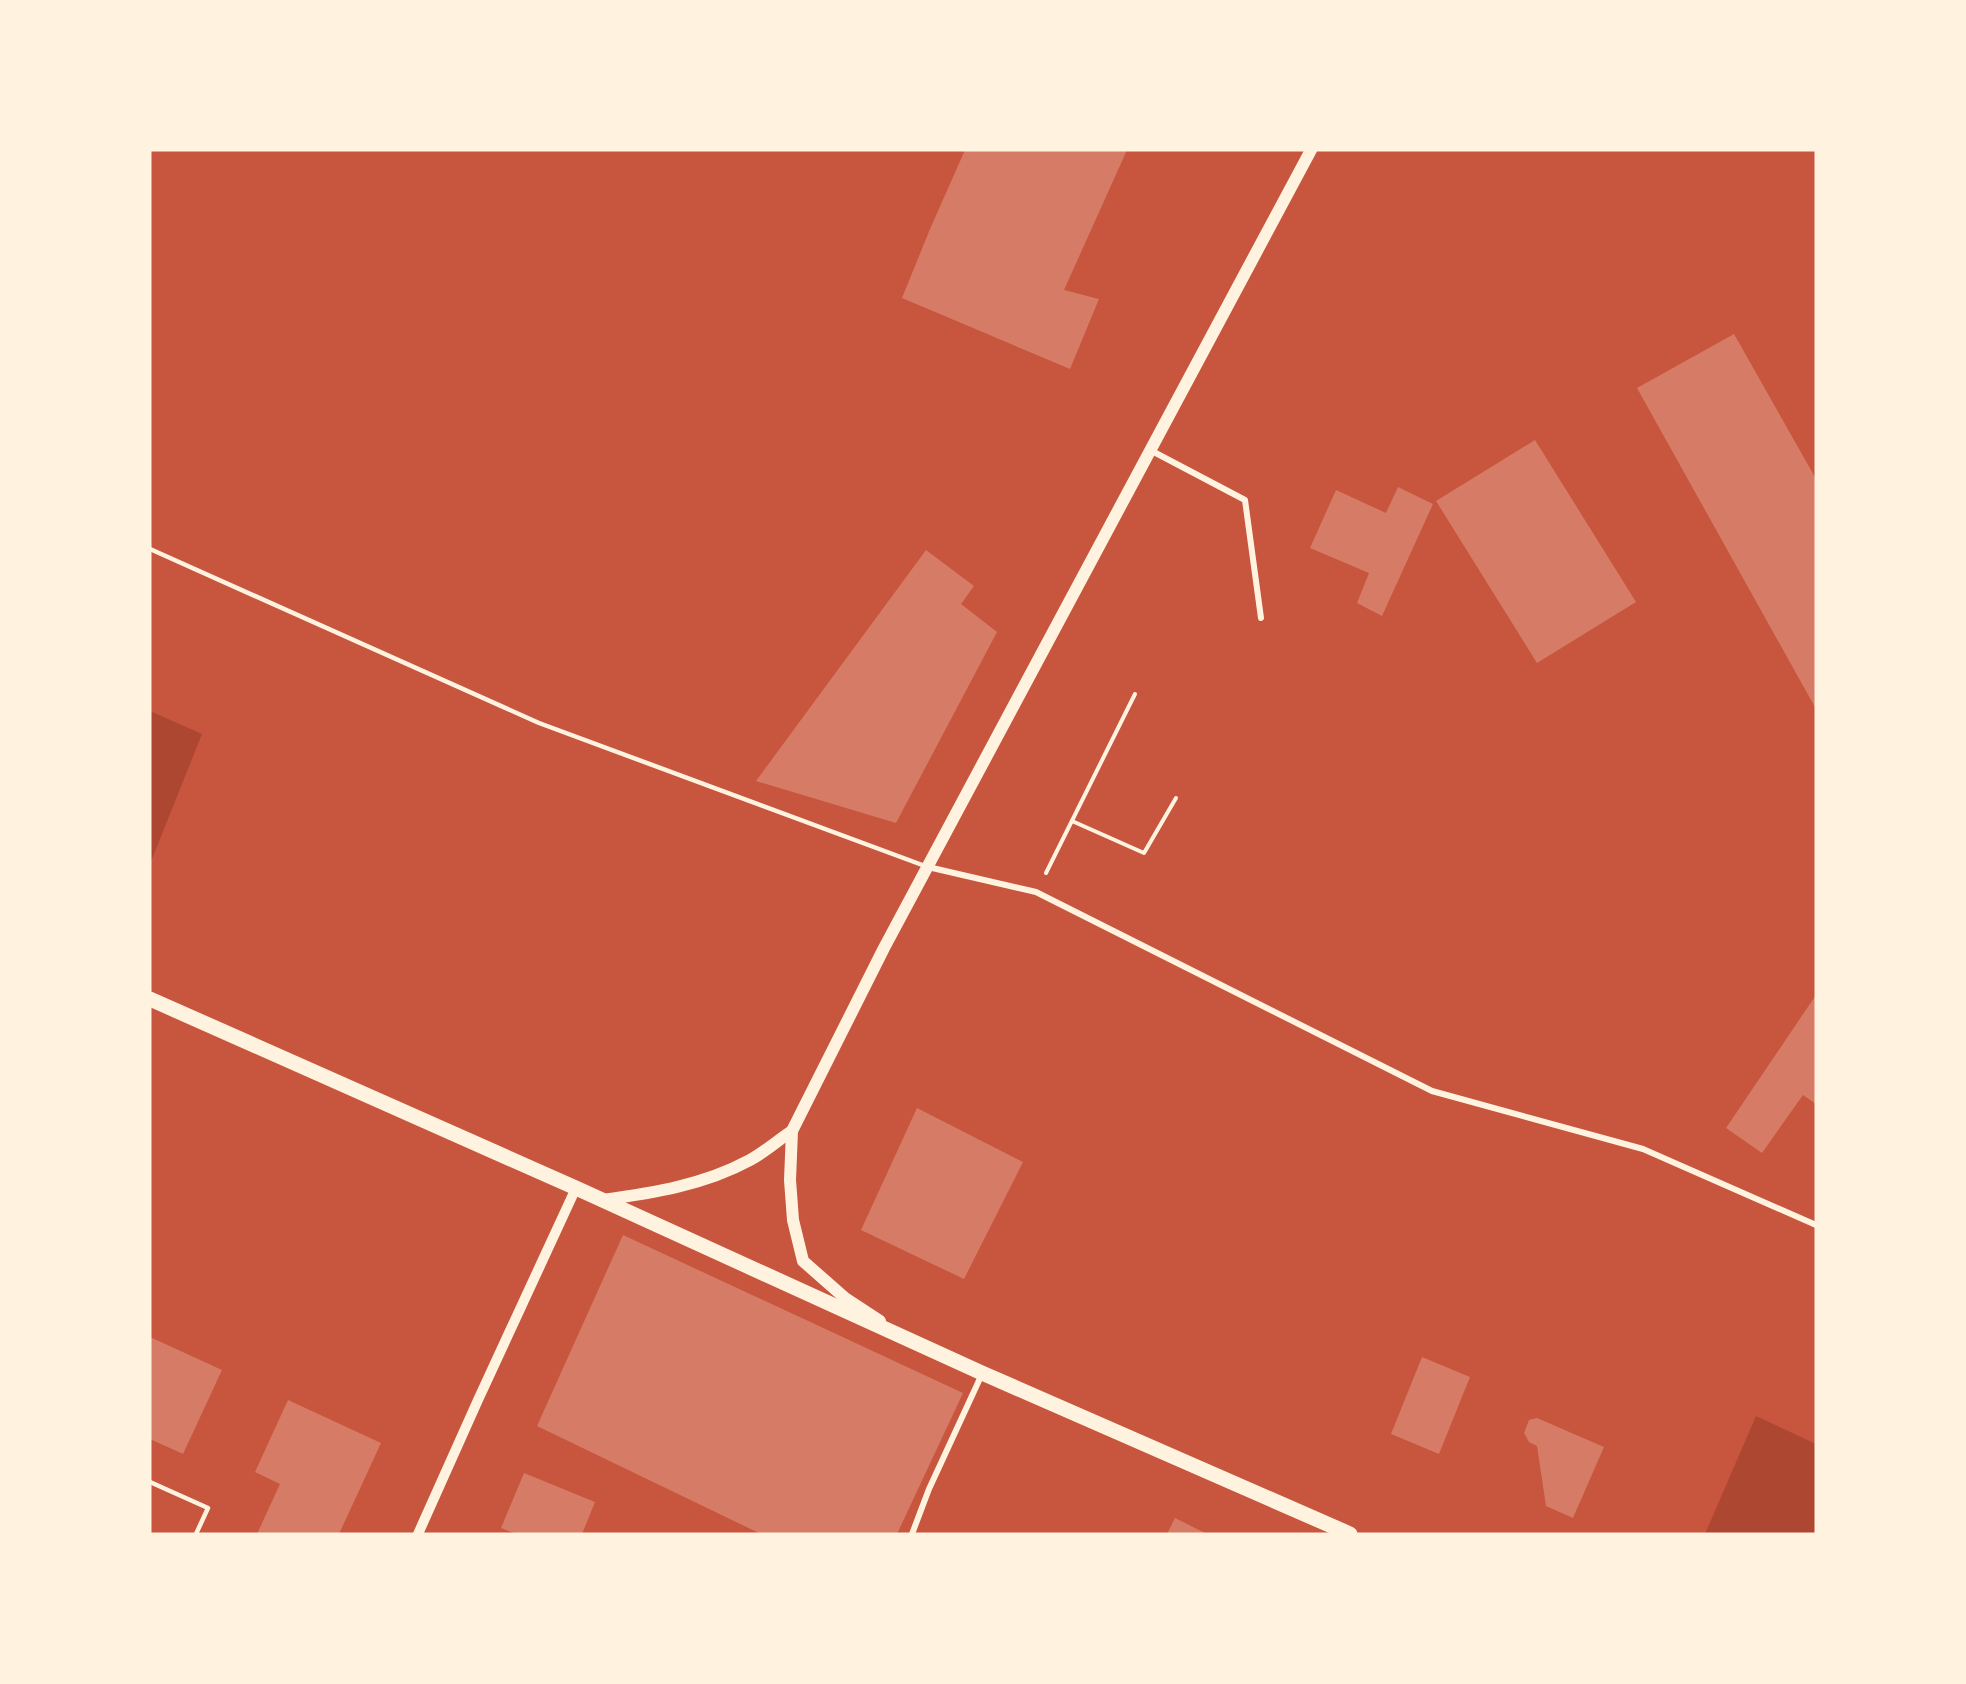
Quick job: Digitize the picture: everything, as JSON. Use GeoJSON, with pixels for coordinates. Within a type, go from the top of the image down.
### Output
{"type":"FeatureCollection","features":[{"type":"Feature","properties":{"kind":"main road"},"geometry":{"type":"LineString","coordinates":[[906,1338],[845,1298],[803,1261],[793,1220],[790,1180],[792,1131],[884,948],[1311,150]]}},
{"type":"Feature","properties":{"kind":"main road"},"geometry":{"type":"LineString","coordinates":[[150,999],[576,1188],[982,1373],[1350,1534]]}},
{"type":"Feature","properties":{"kind":"main road"},"geometry":{"type":"LineString","coordinates":[[601,1200],[651,1194],[703,1181],[750,1160],[792,1131]]}},
{"type":"Feature","properties":{"kind":"street"},"geometry":{"type":"LineString","coordinates":[[1150,450],[1245,500],[1261,618]]}},
{"type":"Feature","properties":{"kind":"street"},"geometry":{"type":"LineString","coordinates":[[928,867],[1036,892],[1432,1091],[1643,1149],[1816,1225]]}},
{"type":"Feature","properties":{"kind":"street"},"geometry":{"type":"LineString","coordinates":[[418,1534],[576,1188]]}},
{"type":"Feature","properties":{"kind":"street"},"geometry":{"type":"LineString","coordinates":[[912,1534],[982,1373]]}},
{"type":"Feature","properties":{"kind":"lane"},"geometry":{"type":"LineString","coordinates":[[150,549],[539,723],[928,867]]}},
{"type":"Feature","properties":{"kind":"lane"},"geometry":{"type":"LineString","coordinates":[[150,1482],[208,1508],[196,1534]]}},
{"type":"Feature","properties":{"kind":"path"},"geometry":{"type":"LineString","coordinates":[[1036,892],[1135,694]]}},
{"type":"Feature","properties":{"kind":"path"},"geometry":{"type":"LineString","coordinates":[[1072,821],[1144,854],[1176,798]]}},
{"type":"Feature","properties":{"kind":"shaded area"},"geometry":{"type":"Polygon","coordinates":[[[150,711],[202,734],[150,864],[150,711]]]}},
{"type":"Feature","properties":{"kind":"shaded area"},"geometry":{"type":"Polygon","coordinates":[[[1756,1416],[1816,1444],[1816,1534],[1705,1534],[1756,1416]]]}},
{"type":"Feature","properties":{"kind":"building"},"geometry":{"type":"Polygon","coordinates":[[[965,150],[1127,150],[1064,290],[1099,299],[1070,369],[902,298],[965,150]]]}},
{"type":"Feature","properties":{"kind":"building"},"geometry":{"type":"Polygon","coordinates":[[[1734,334],[1816,479],[1816,709],[1637,388],[1734,334]]]}},
{"type":"Feature","properties":{"kind":"building"},"geometry":{"type":"Polygon","coordinates":[[[1535,440],[1636,602],[1537,663],[1436,501],[1535,440]]]}},
{"type":"Feature","properties":{"kind":"building"},"geometry":{"type":"Polygon","coordinates":[[[1398,487],[1433,504],[1382,616],[1357,603],[1369,573],[1310,548],[1336,490],[1386,513],[1398,487]]]}},
{"type":"Feature","properties":{"kind":"building"},"geometry":{"type":"Polygon","coordinates":[[[926,550],[974,586],[961,604],[997,632],[896,823],[756,781],[926,550]]]}},
{"type":"Feature","properties":{"kind":"building"},"geometry":{"type":"Polygon","coordinates":[[[1816,995],[1816,1104],[1803,1095],[1762,1153],[1726,1128],[1816,995]]]}},
{"type":"Feature","properties":{"kind":"building"},"geometry":{"type":"Polygon","coordinates":[[[917,1108],[1023,1162],[964,1279],[861,1230],[917,1108]]]}},
{"type":"Feature","properties":{"kind":"building"},"geometry":{"type":"Polygon","coordinates":[[[623,1235],[963,1393],[897,1534],[761,1534],[537,1426],[623,1235]]]}},
{"type":"Feature","properties":{"kind":"building"},"geometry":{"type":"Polygon","coordinates":[[[150,1337],[222,1370],[183,1454],[150,1439],[150,1337]]]}},
{"type":"Feature","properties":{"kind":"building"},"geometry":{"type":"Polygon","coordinates":[[[1422,1357],[1470,1377],[1439,1454],[1391,1434],[1422,1357]]]}},
{"type":"Feature","properties":{"kind":"building"},"geometry":{"type":"Polygon","coordinates":[[[288,1400],[381,1443],[339,1534],[257,1534],[280,1484],[255,1472],[288,1400]]]}},
{"type":"Feature","properties":{"kind":"building"},"geometry":{"type":"Polygon","coordinates":[[[1537,1418],[1604,1447],[1573,1518],[1546,1506],[1537,1446],[1529,1442],[1524,1433],[1529,1420],[1537,1418]]]}},
{"type":"Feature","properties":{"kind":"building"},"geometry":{"type":"Polygon","coordinates":[[[524,1473],[595,1502],[582,1534],[517,1534],[501,1528],[524,1473]]]}},
{"type":"Feature","properties":{"kind":"building"},"geometry":{"type":"Polygon","coordinates":[[[1175,1518],[1207,1534],[1167,1534],[1175,1518]]]}}]}
